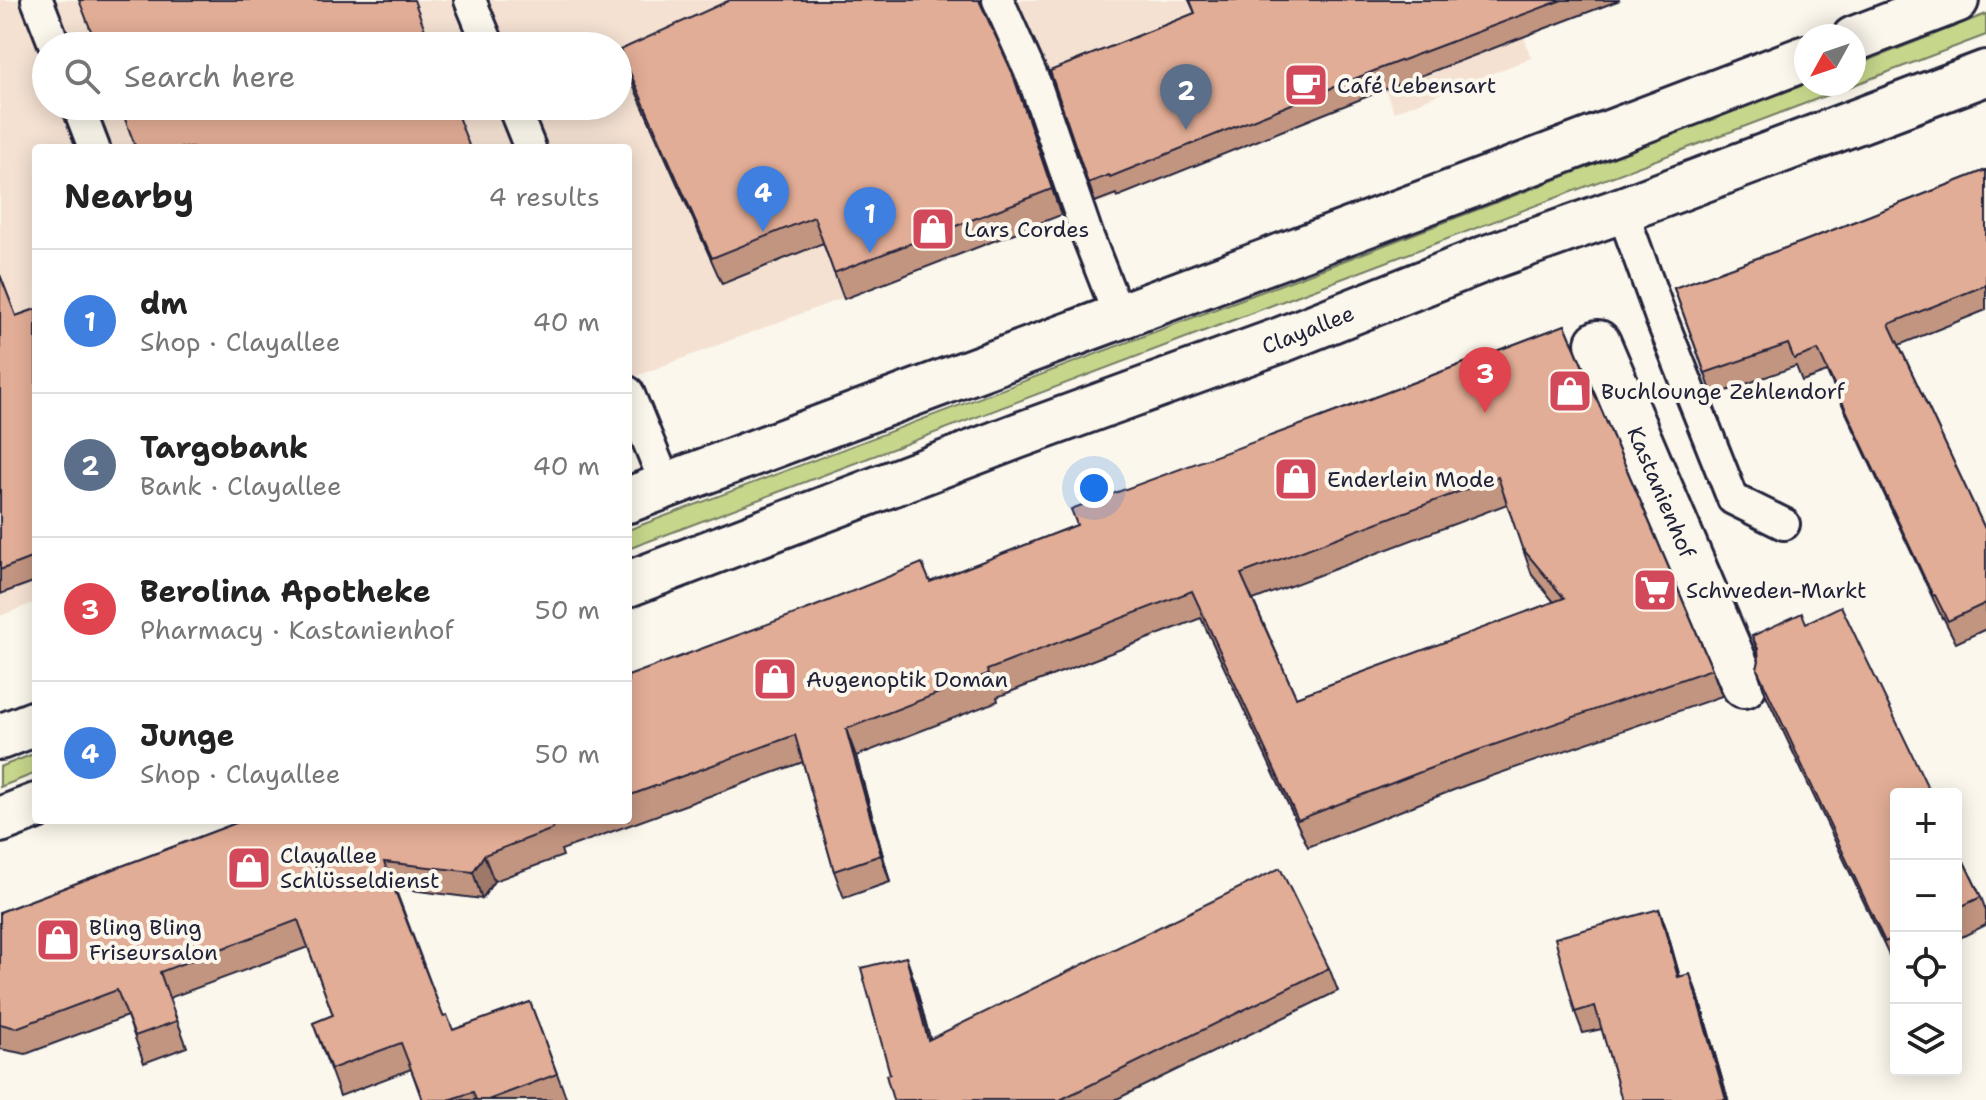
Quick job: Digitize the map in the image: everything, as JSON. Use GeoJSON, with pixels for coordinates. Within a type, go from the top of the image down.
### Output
{"type":"FeatureCollection","features":[{"type":"Feature","properties":{"kind":"main road"},"geometry":{"type":"LineString","coordinates":[[1866,34],[1956,0]]}},
{"type":"Feature","properties":{"kind":"main road"},"geometry":{"type":"LineString","coordinates":[[647,493],[1459,191],[1794,63]]}},
{"type":"Feature","properties":{"kind":"main road","name":"Clayallee"},"geometry":{"type":"LineString","coordinates":[[632,582],[1017,436],[1281,340],[1487,258],[1986,73]]}},
{"type":"Feature","properties":{"kind":"main road","name":"Kastanienhof"},"geometry":{"type":"LineString","coordinates":[[1598,343],[1744,685]]}},
{"type":"Feature","properties":{"kind":"main road"},"geometry":{"type":"LineString","coordinates":[[0,737],[32,725]]}},
{"type":"Feature","properties":{"kind":"main road"},"geometry":{"type":"LineString","coordinates":[[0,820],[32,808]]}},
{"type":"Feature","properties":{"kind":"lane"},"geometry":{"type":"LineString","coordinates":[[37,0],[50,32]]}},
{"type":"Feature","properties":{"kind":"lane"},"geometry":{"type":"LineString","coordinates":[[470,0],[483,32]]}},
{"type":"Feature","properties":{"kind":"lane"},"geometry":{"type":"LineString","coordinates":[[998,0],[1035,83],[1119,316]]}},
{"type":"Feature","properties":{"kind":"lane"},"geometry":{"type":"LineString","coordinates":[[83,120],[92,144]]}},
{"type":"Feature","properties":{"kind":"lane"},"geometry":{"type":"LineString","coordinates":[[519,120],[528,144]]}},
{"type":"Feature","properties":{"kind":"lane"},"geometry":{"type":"LineString","coordinates":[[1622,210],[1733,499],[1784,524]]}},
{"type":"Feature","properties":{"kind":"lane"},"geometry":{"type":"LineString","coordinates":[[632,413],[647,493]]}},
{"type":"Feature","properties":{"kind":"shaded area"},"geometry":{"type":"Polygon","coordinates":[[[0,0],[1622,0],[1524,37],[1531,58],[1394,112],[1385,89],[1117,197],[632,377],[632,144],[32,144],[32,604],[0,616],[0,0]]]}},
{"type":"Feature","properties":{"kind":"green space"},"geometry":{"type":"Polygon","coordinates":[[[1986,14],[1986,35],[1866,80],[1866,61],[1986,14]]]}},
{"type":"Feature","properties":{"kind":"green space"},"geometry":{"type":"Polygon","coordinates":[[[1794,89],[1794,96],[1825,96],[632,547],[632,528],[1794,89]]]}},
{"type":"Feature","properties":{"kind":"green space"},"geometry":{"type":"Polygon","coordinates":[[[32,755],[32,775],[0,787],[0,767],[32,755]]]}},
{"type":"Feature","properties":{"kind":"building"},"geometry":{"type":"Polygon","coordinates":[[[79,0],[414,0],[426,32],[92,32],[79,0]]]}},
{"type":"Feature","properties":{"kind":"building"},"geometry":{"type":"Polygon","coordinates":[[[730,0],[979,0],[1012,72],[1052,189],[834,273],[814,217],[712,258],[632,77],[632,45],[730,0]]]}},
{"type":"Feature","properties":{"kind":"building"},"geometry":{"type":"Polygon","coordinates":[[[1190,0],[1562,0],[1088,183],[1050,71],[1195,13],[1190,0]]]}},
{"type":"Feature","properties":{"kind":"building"},"geometry":{"type":"Polygon","coordinates":[[[125,120],[459,120],[468,144],[134,144],[125,120]]]}},
{"type":"Feature","properties":{"kind":"building"},"geometry":{"type":"Polygon","coordinates":[[[1986,170],[1986,285],[1889,324],[1986,531],[1986,603],[1948,621],[1933,596],[1818,350],[1794,359],[1788,344],[1705,373],[1674,288],[1986,170]]]}},
{"type":"Feature","properties":{"kind":"building"},"geometry":{"type":"Polygon","coordinates":[[[0,275],[16,316],[32,310],[32,558],[0,570],[0,275]]]}},
{"type":"Feature","properties":{"kind":"building"},"geometry":{"type":"Polygon","coordinates":[[[1565,325],[1712,669],[1459,757],[1298,820],[1192,591],[987,670],[988,674],[846,729],[881,855],[834,871],[795,735],[632,795],[632,675],[922,563],[930,582],[1077,525],[1071,509],[1565,325]],[[1498,477],[1241,574],[1296,697],[1564,598],[1522,548],[1498,477]]]}},
{"type":"Feature","properties":{"kind":"building"},"geometry":{"type":"Polygon","coordinates":[[[1841,606],[1928,788],[1890,788],[1890,940],[1885,942],[1757,669],[1758,649],[1752,636],[1802,613],[1806,623],[1841,606]]]}},
{"type":"Feature","properties":{"kind":"building"},"geometry":{"type":"Polygon","coordinates":[[[233,824],[551,824],[553,829],[484,855],[473,872],[384,862],[443,1016],[447,1015],[453,1030],[530,1002],[557,1074],[488,1100],[476,1100],[473,1092],[448,1100],[423,1100],[401,1043],[331,1069],[313,1023],[333,1015],[298,920],[160,972],[177,1021],[135,1036],[117,990],[16,1028],[0,1024],[0,912],[233,824]]]}},
{"type":"Feature","properties":{"kind":"building"},"geometry":{"type":"Polygon","coordinates":[[[1962,857],[1981,897],[1962,906],[1962,857]]]}},
{"type":"Feature","properties":{"kind":"building"},"geometry":{"type":"Polygon","coordinates":[[[1280,868],[1329,968],[1060,1100],[893,1100],[886,1075],[890,1074],[861,968],[906,957],[928,1040],[1280,868]]]}},
{"type":"Feature","properties":{"kind":"building"},"geometry":{"type":"Polygon","coordinates":[[[1659,909],[1678,977],[1690,974],[1726,1100],[1622,1100],[1595,1006],[1575,1012],[1555,938],[1659,909]]]}},
{"type":"Feature","properties":{"kind":"place","name":"Café Lebensart"},"geometry":{"type":"Point","coordinates":[1306,85]}},
{"type":"Feature","properties":{"kind":"place","name":"Targobank"},"geometry":{"type":"Point","coordinates":[1186,130]}},
{"type":"Feature","properties":{"kind":"place","name":"Lars Cordes"},"geometry":{"type":"Point","coordinates":[933,229]}},
{"type":"Feature","properties":{"kind":"place","name":"Junge"},"geometry":{"type":"Point","coordinates":[763,232]}},
{"type":"Feature","properties":{"kind":"place","name":"dm"},"geometry":{"type":"Point","coordinates":[870,253]}},
{"type":"Feature","properties":{"kind":"place","name":"Buchlounge Zehlendorf"},"geometry":{"type":"Point","coordinates":[1570,391]}},
{"type":"Feature","properties":{"kind":"place","name":"Berolina Apotheke"},"geometry":{"type":"Point","coordinates":[1485,413]}},
{"type":"Feature","properties":{"kind":"place","name":"Enderlein Mode"},"geometry":{"type":"Point","coordinates":[1296,479]}},
{"type":"Feature","properties":{"kind":"place","name":"Schweden-Markt"},"geometry":{"type":"Point","coordinates":[1655,590]}},
{"type":"Feature","properties":{"kind":"place","name":"Augenoptik Doman"},"geometry":{"type":"Point","coordinates":[775,679]}},
{"type":"Feature","properties":{"kind":"place","name":"Clayallee Schlüsseldienst"},"geometry":{"type":"Point","coordinates":[249,868]}},
{"type":"Feature","properties":{"kind":"place","name":"Bling Bling Friseursalon"},"geometry":{"type":"Point","coordinates":[58,940]}}]}
